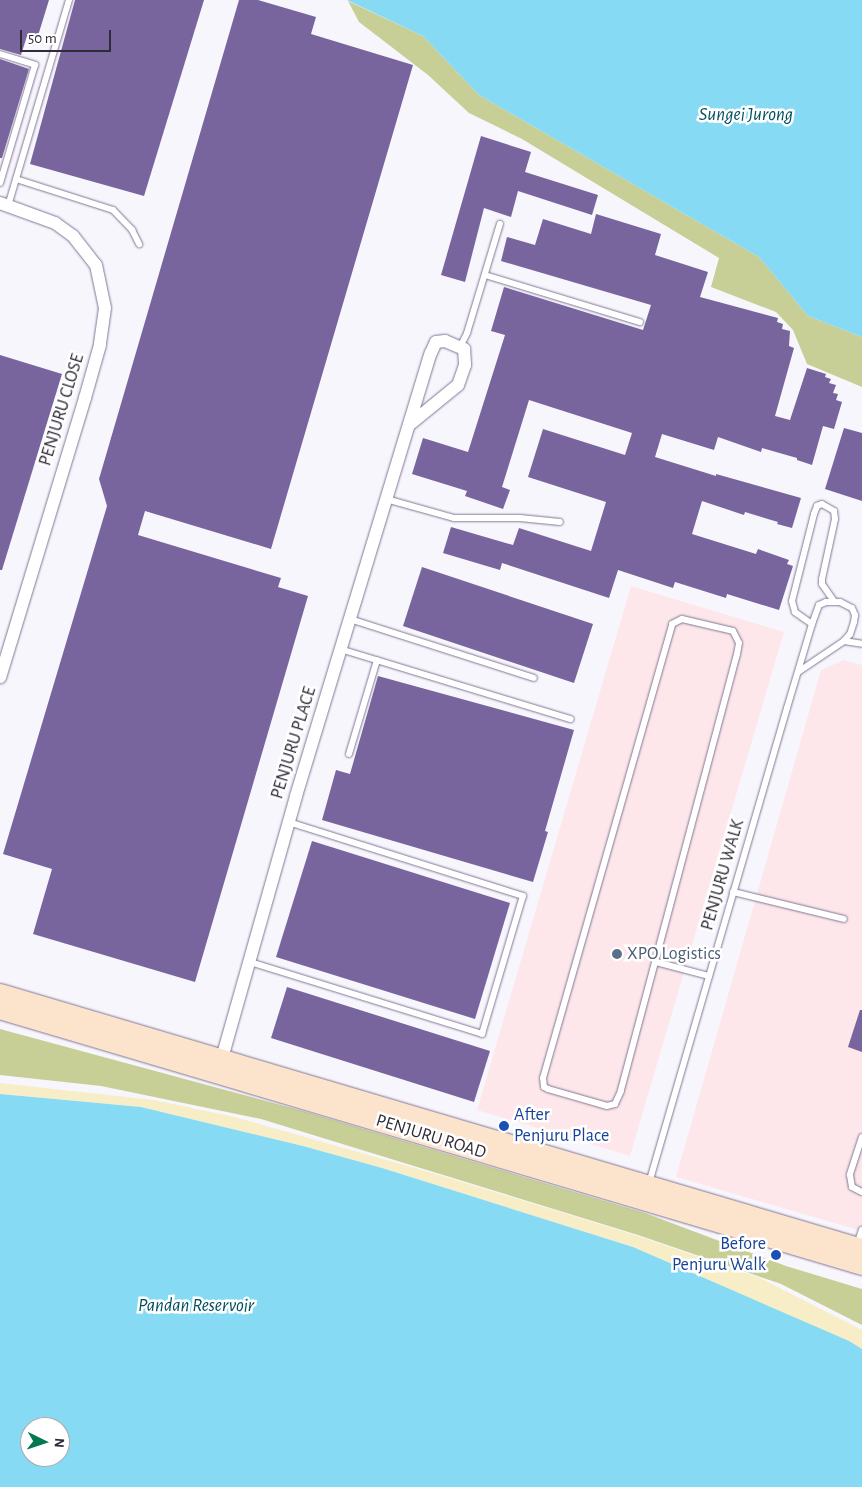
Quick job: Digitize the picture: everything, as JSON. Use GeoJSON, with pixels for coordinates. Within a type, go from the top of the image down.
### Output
{"type":"FeatureCollection","features":[{"type":"Feature","properties":{"kind":"main road","name":"PENJURU ROAD"},"geometry":{"type":"LineString","coordinates":[[0,993],[219,1065],[646,1193],[862,1266]]}},
{"type":"Feature","properties":{"kind":"main road","name":"PENJURU ROAD"},"geometry":{"type":"LineString","coordinates":[[0,1010],[219,1065]]}},
{"type":"Feature","properties":{"kind":"main road","name":"PENJURU ROAD"},"geometry":{"type":"LineString","coordinates":[[646,1193],[860,1241]]}},
{"type":"Feature","properties":{"kind":"street","name":"PENJURU CLOSE"},"geometry":{"type":"LineString","coordinates":[[0,677],[85,398],[100,345],[105,308],[96,265],[73,236],[55,223],[4,204]]}},
{"type":"Feature","properties":{"kind":"street","name":"PENJURU PLACE"},"geometry":{"type":"LineString","coordinates":[[219,1065],[340,649],[436,342],[445,342],[460,347]]}},
{"type":"Feature","properties":{"kind":"street"},"geometry":{"type":"LineString","coordinates":[[409,425],[458,386],[465,365],[464,349],[460,347]]}},
{"type":"Feature","properties":{"kind":"lane"},"geometry":{"type":"LineString","coordinates":[[4,204],[16,179],[69,0]]}},
{"type":"Feature","properties":{"kind":"lane"},"geometry":{"type":"LineString","coordinates":[[0,54],[35,65],[0,183]]}},
{"type":"Feature","properties":{"kind":"lane"},"geometry":{"type":"LineString","coordinates":[[16,179],[113,210],[132,230],[139,244]]}},
{"type":"Feature","properties":{"kind":"lane"},"geometry":{"type":"LineString","coordinates":[[460,347],[467,333],[500,224]]}},
{"type":"Feature","properties":{"kind":"lane"},"geometry":{"type":"LineString","coordinates":[[485,275],[640,322]]}},
{"type":"Feature","properties":{"kind":"lane"},"geometry":{"type":"LineString","coordinates":[[386,499],[454,518],[520,518],[560,522]]}},
{"type":"Feature","properties":{"kind":"lane"},"geometry":{"type":"LineString","coordinates":[[798,672],[844,641],[850,634],[855,614],[852,608],[834,600],[822,584],[835,520],[834,511],[822,504],[817,506],[814,514],[792,601],[795,612],[812,624]]}},
{"type":"Feature","properties":{"kind":"lane","name":"PENJURU WALK"},"geometry":{"type":"LineString","coordinates":[[646,1193],[812,624],[819,605],[834,600]]}},
{"type":"Feature","properties":{"kind":"lane"},"geometry":{"type":"LineString","coordinates":[[350,619],[534,678]]}},
{"type":"Feature","properties":{"kind":"lane"},"geometry":{"type":"LineString","coordinates":[[687,620],[727,629],[733,632],[739,643],[656,962],[621,1091],[615,1104],[607,1106],[544,1087],[543,1078],[672,624],[676,621],[687,620]]}},
{"type":"Feature","properties":{"kind":"lane"},"geometry":{"type":"LineString","coordinates":[[844,641],[862,644]]}},
{"type":"Feature","properties":{"kind":"lane"},"geometry":{"type":"LineString","coordinates":[[340,649],[571,719]]}},
{"type":"Feature","properties":{"kind":"lane"},"geometry":{"type":"LineString","coordinates":[[349,754],[377,660]]}},
{"type":"Feature","properties":{"kind":"lane"},"geometry":{"type":"LineString","coordinates":[[250,962],[482,1034],[524,896],[289,822]]}},
{"type":"Feature","properties":{"kind":"lane"},"geometry":{"type":"LineString","coordinates":[[733,892],[844,919]]}},
{"type":"Feature","properties":{"kind":"lane"},"geometry":{"type":"LineString","coordinates":[[656,962],[709,976]]}},
{"type":"Feature","properties":{"kind":"lane"},"geometry":{"type":"LineString","coordinates":[[862,1137],[850,1175],[852,1187],[862,1192]]}},
{"type":"Feature","properties":{"kind":"shaded area"},"geometry":{"type":"Polygon","coordinates":[[[631,586],[784,632],[630,1156],[477,1110],[631,586]]]}},
{"type":"Feature","properties":{"kind":"shaded area"},"geometry":{"type":"Polygon","coordinates":[[[844,660],[862,665],[862,1231],[676,1177],[821,670],[844,660]]]}},
{"type":"Feature","properties":{"kind":"green space"},"geometry":{"type":"Polygon","coordinates":[[[348,1],[423,36],[479,95],[759,257],[808,316],[862,337],[862,387],[807,364],[793,330],[776,312],[711,287],[719,258],[522,139],[469,113],[428,75],[359,22],[348,1]]]}},
{"type":"Feature","properties":{"kind":"green space"},"geometry":{"type":"Polygon","coordinates":[[[0,1029],[303,1111],[645,1213],[786,1266],[862,1289],[862,1325],[781,1284],[638,1235],[261,1119],[101,1086],[0,1075],[0,1029]]]}},
{"type":"Feature","properties":{"kind":"sand"},"geometry":{"type":"Polygon","coordinates":[[[0,1083],[154,1100],[235,1117],[436,1174],[638,1236],[760,1278],[862,1330],[862,1349],[633,1247],[382,1168],[303,1146],[141,1107],[0,1094],[0,1083]]]}},
{"type":"Feature","properties":{"kind":"water","name":"Sungei Jurong"},"geometry":{"type":"Polygon","coordinates":[[[347,0],[862,0],[862,337],[808,316],[759,257],[479,95],[423,36],[347,0]]]}},
{"type":"Feature","properties":{"kind":"water","name":"Pandan Reservoir"},"geometry":{"type":"Polygon","coordinates":[[[0,1094],[141,1107],[303,1146],[382,1168],[633,1247],[849,1341],[862,1349],[862,1487],[0,1487],[0,1094]]]}},
{"type":"Feature","properties":{"kind":"building"},"geometry":{"type":"Polygon","coordinates":[[[0,0],[49,0],[37,39],[27,36],[21,55],[0,49],[0,0]]]}},
{"type":"Feature","properties":{"kind":"building"},"geometry":{"type":"Polygon","coordinates":[[[75,0],[204,0],[144,196],[30,164],[75,0]]]}},
{"type":"Feature","properties":{"kind":"building"},"geometry":{"type":"Polygon","coordinates":[[[239,0],[258,0],[316,17],[311,34],[413,65],[271,549],[145,511],[138,535],[281,578],[278,587],[308,596],[195,982],[33,934],[52,869],[3,854],[107,506],[99,479],[239,0]]]}},
{"type":"Feature","properties":{"kind":"building"},"geometry":{"type":"Polygon","coordinates":[[[0,59],[29,69],[2,158],[0,158],[0,59]]]}},
{"type":"Feature","properties":{"kind":"building"},"geometry":{"type":"Polygon","coordinates":[[[481,136],[531,152],[525,172],[598,195],[592,215],[518,191],[511,217],[484,208],[465,282],[441,275],[481,136]]]}},
{"type":"Feature","properties":{"kind":"building"},"geometry":{"type":"Polygon","coordinates":[[[596,214],[661,234],[655,255],[708,272],[700,297],[778,318],[777,322],[783,324],[782,329],[790,331],[789,346],[794,348],[775,416],[790,420],[807,368],[826,374],[825,377],[831,379],[829,383],[836,385],[833,393],[838,394],[836,400],[842,402],[834,429],[823,426],[812,465],[797,460],[797,458],[762,448],[761,452],[718,437],[714,450],[662,434],[655,457],[716,476],[716,474],[801,498],[792,528],[745,512],[744,515],[702,501],[692,534],[756,554],[758,549],[789,560],[787,564],[793,566],[779,610],[727,594],[726,598],[675,582],[673,588],[618,570],[609,598],[502,563],[500,570],[443,553],[451,527],[513,545],[519,528],[591,551],[606,502],[528,477],[543,429],[625,455],[632,433],[529,400],[502,487],[510,490],[503,509],[465,496],[467,491],[412,474],[423,438],[468,452],[505,335],[491,331],[504,287],[643,330],[651,305],[501,261],[507,237],[535,245],[543,219],[591,234],[596,214]]]}},
{"type":"Feature","properties":{"kind":"building"},"geometry":{"type":"Polygon","coordinates":[[[0,355],[62,374],[2,570],[0,570],[0,355]]]}},
{"type":"Feature","properties":{"kind":"building"},"geometry":{"type":"Polygon","coordinates":[[[844,428],[862,433],[862,501],[825,489],[844,428]]]}},
{"type":"Feature","properties":{"kind":"building"},"geometry":{"type":"Polygon","coordinates":[[[422,567],[593,624],[574,683],[403,626],[422,567]]]}},
{"type":"Feature","properties":{"kind":"building"},"geometry":{"type":"Polygon","coordinates":[[[378,676],[574,730],[545,831],[548,832],[533,882],[322,820],[336,770],[350,774],[378,676]]]}},
{"type":"Feature","properties":{"kind":"building"},"geometry":{"type":"Polygon","coordinates":[[[312,841],[510,903],[475,1019],[276,957],[312,841]]]}},
{"type":"Feature","properties":{"kind":"building"},"geometry":{"type":"Polygon","coordinates":[[[287,987],[490,1051],[474,1102],[271,1038],[287,987]]]}},
{"type":"Feature","properties":{"kind":"building"},"geometry":{"type":"Polygon","coordinates":[[[860,1010],[862,1010],[862,1052],[848,1047],[860,1010]]]}},
{"type":"Feature","properties":{"kind":"place","name":"XPO Logistics"},"geometry":{"type":"Point","coordinates":[617,954]}},
{"type":"Feature","properties":{"kind":"place","name":"After Penjuru Place"},"geometry":{"type":"Point","coordinates":[504,1126]}},
{"type":"Feature","properties":{"kind":"place","name":"Before Penjuru Walk"},"geometry":{"type":"Point","coordinates":[776,1255]}}]}
